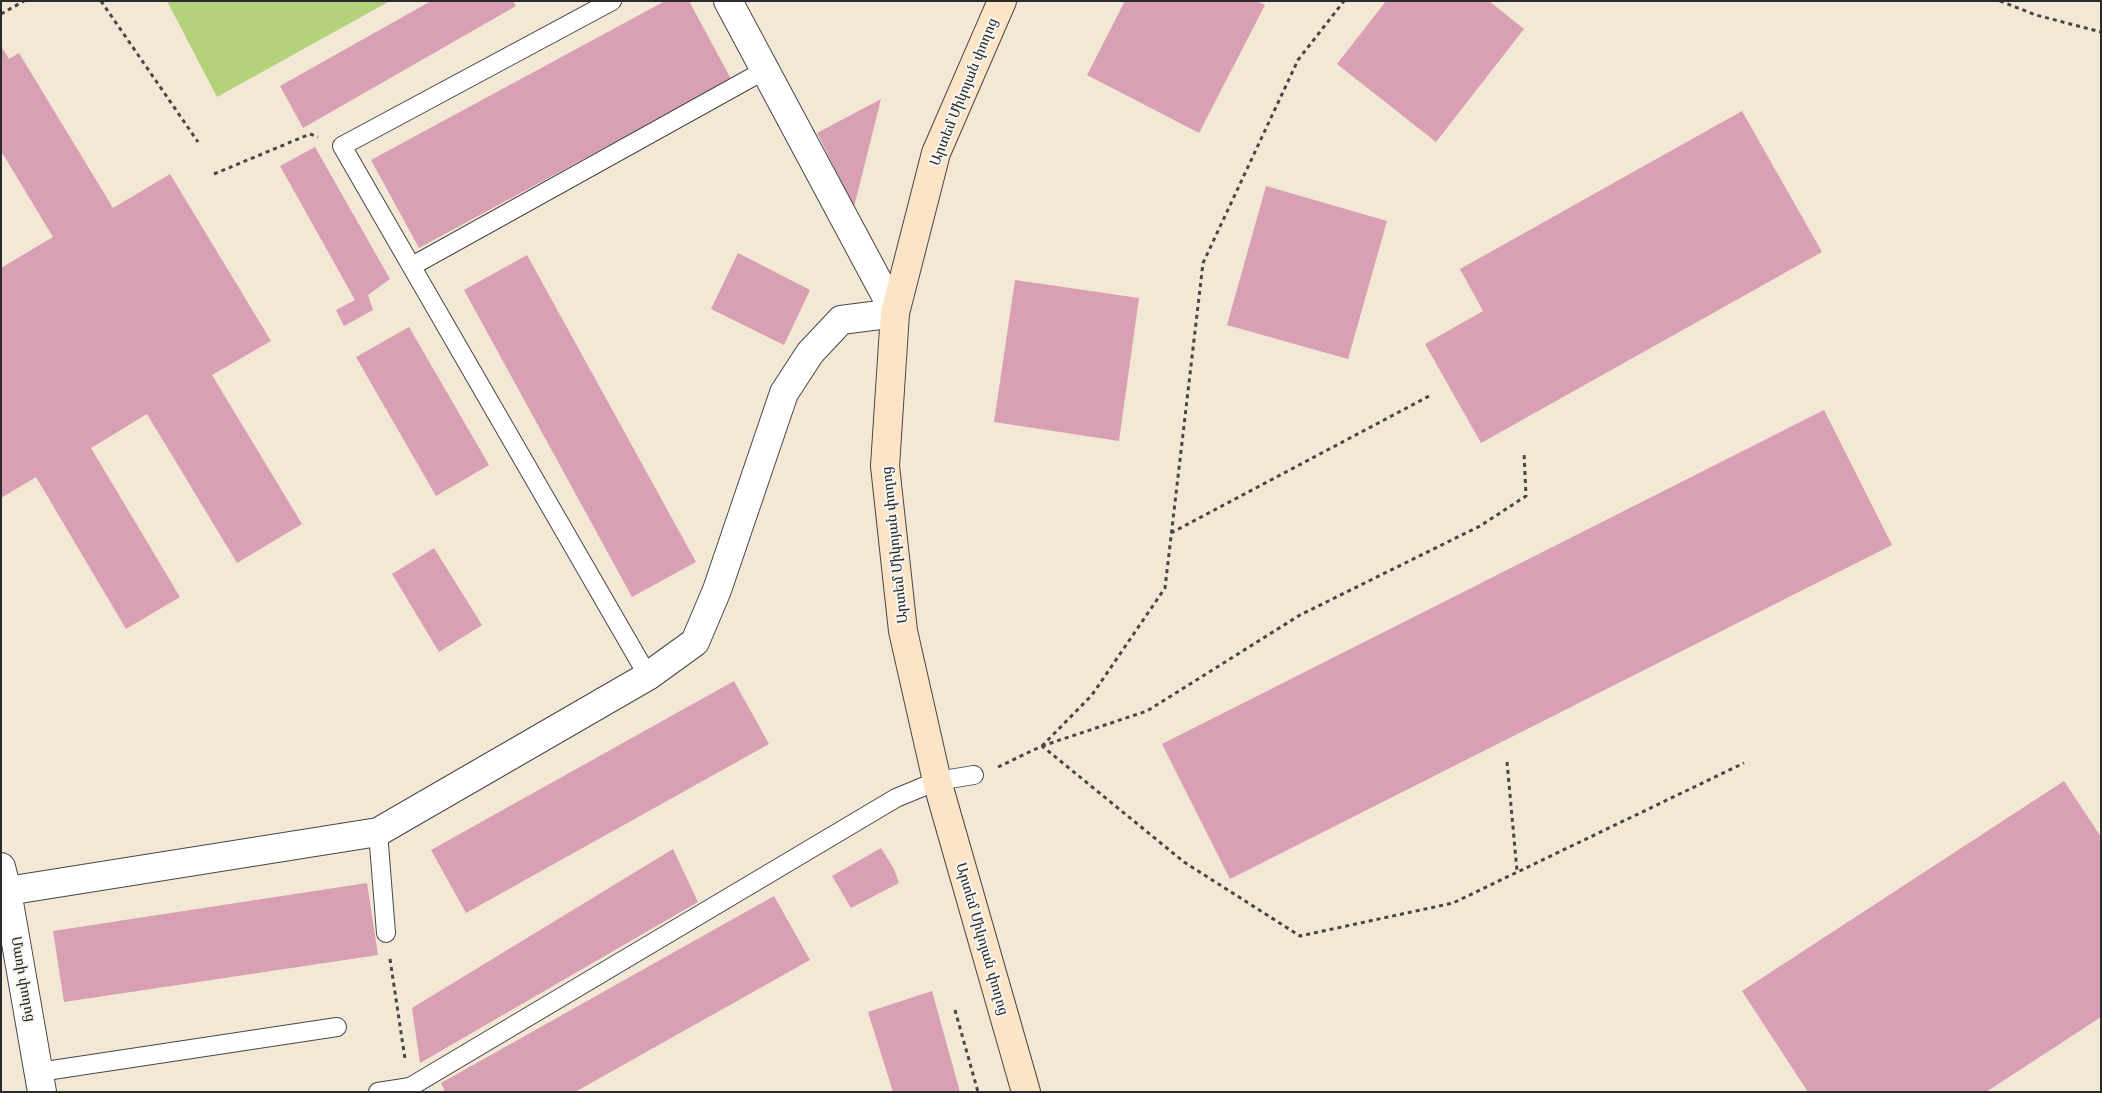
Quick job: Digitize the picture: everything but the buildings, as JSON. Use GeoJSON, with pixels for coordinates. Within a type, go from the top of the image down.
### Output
{"type":"FeatureCollection","features":[{"type":"Feature","properties":{"kind":"main road","name":"Արտեմ Միկոյան փողոց"},"geometry":{"type":"LineString","coordinates":[[1002,1],[936,153],[895,313],[885,466],[904,632],[937,781],[1026,1092]]}},
{"type":"Feature","properties":{"kind":"street"},"geometry":{"type":"LineString","coordinates":[[4,879],[378,832],[648,676],[694,642],[717,590],[784,393],[810,354],[841,320],[895,313],[728,1]]}},
{"type":"Feature","properties":{"kind":"street","name":"Մառի փողոց"},"geometry":{"type":"LineString","coordinates":[[4,879],[41,1082]]}},
{"type":"Feature","properties":{"kind":"lane"},"geometry":{"type":"LineString","coordinates":[[612,1],[342,146],[648,676]]}},
{"type":"Feature","properties":{"kind":"lane"},"geometry":{"type":"LineString","coordinates":[[412,266],[765,70]]}},
{"type":"Feature","properties":{"kind":"lane"},"geometry":{"type":"LineString","coordinates":[[378,1092],[410,1089],[896,798],[937,781],[974,775]]}},
{"type":"Feature","properties":{"kind":"lane"},"geometry":{"type":"LineString","coordinates":[[378,832],[386,933]]}},
{"type":"Feature","properties":{"kind":"lane"},"geometry":{"type":"LineString","coordinates":[[41,1082],[337,1027]]}},
{"type":"Feature","properties":{"kind":"path"},"geometry":{"type":"LineString","coordinates":[[1,14],[24,1]]}},
{"type":"Feature","properties":{"kind":"path"},"geometry":{"type":"LineString","coordinates":[[101,1],[198,142]]}},
{"type":"Feature","properties":{"kind":"path"},"geometry":{"type":"LineString","coordinates":[[1042,746],[1092,695],[1165,588],[1203,263],[1298,60],[1344,1]]}},
{"type":"Feature","properties":{"kind":"path"},"geometry":{"type":"LineString","coordinates":[[2000,1],[2036,15],[2101,32]]}},
{"type":"Feature","properties":{"kind":"path"},"geometry":{"type":"LineString","coordinates":[[214,174],[310,134],[342,146]]}},
{"type":"Feature","properties":{"kind":"path"},"geometry":{"type":"LineString","coordinates":[[1171,533],[1431,395]]}},
{"type":"Feature","properties":{"kind":"path"},"geometry":{"type":"LineString","coordinates":[[974,775],[983,774],[1042,746],[1147,711],[1300,615],[1480,526],[1526,496],[1524,452]]}},
{"type":"Feature","properties":{"kind":"path"},"geometry":{"type":"LineString","coordinates":[[1042,746],[1184,862],[1300,936],[1453,903],[1744,763]]}},
{"type":"Feature","properties":{"kind":"path"},"geometry":{"type":"LineString","coordinates":[[1507,762],[1517,872]]}},
{"type":"Feature","properties":{"kind":"path"},"geometry":{"type":"LineString","coordinates":[[386,933],[410,1089]]}},
{"type":"Feature","properties":{"kind":"path"},"geometry":{"type":"LineString","coordinates":[[955,1010],[978,1092]]}},
{"type":"Feature","properties":{"kind":"green space"},"geometry":{"type":"Polygon","coordinates":[[[167,1],[390,1],[217,97],[167,1]]]}}]}
